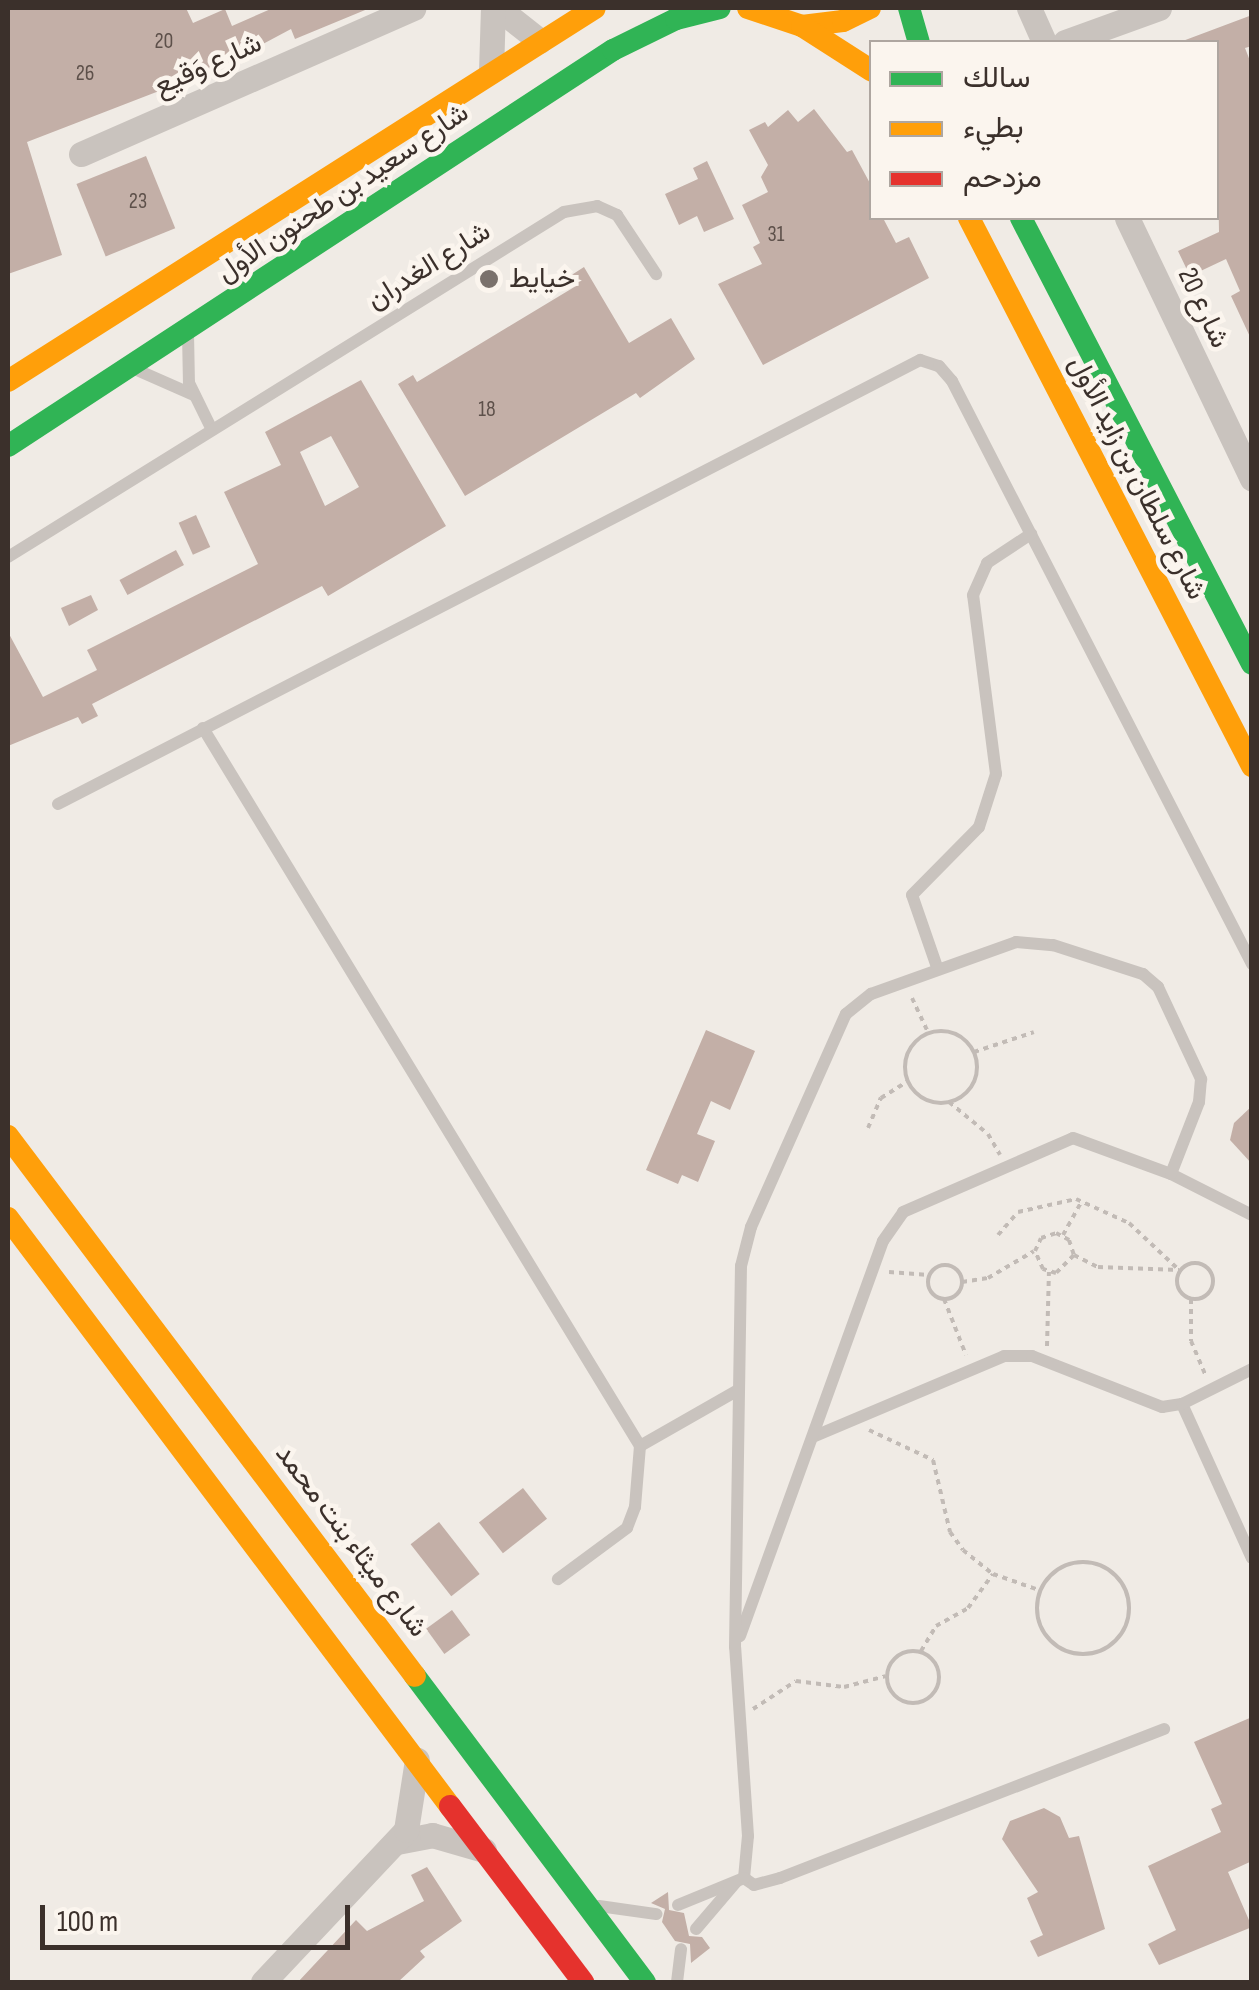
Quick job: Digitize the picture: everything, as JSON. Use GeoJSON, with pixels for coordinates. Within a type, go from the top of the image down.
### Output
{"type":"FeatureCollection","features":[{"type":"Feature","properties":{"kind":"main road","name":"شارع سعيد بن طحنون الأول"},"geometry":{"type":"LineString","coordinates":[[8,380],[491,70],[596,8]]}},
{"type":"Feature","properties":{"kind":"main road","name":"شارع سعيد بن طحنون الأول"},"geometry":{"type":"LineString","coordinates":[[8,446],[623,44],[720,8]]}},
{"type":"Feature","properties":{"kind":"main road"},"geometry":{"type":"LineString","coordinates":[[748,8],[802,26],[869,68]]}},
{"type":"Feature","properties":{"kind":"main road"},"geometry":{"type":"LineString","coordinates":[[802,26],[843,21],[870,8]]}},
{"type":"Feature","properties":{"kind":"main road"},"geometry":{"type":"LineString","coordinates":[[910,8],[918,40]]}},
{"type":"Feature","properties":{"kind":"main road","name":"شارع سلطان بن زايد الأول"},"geometry":{"type":"LineString","coordinates":[[970,220],[1252,766]]}},
{"type":"Feature","properties":{"kind":"main road","name":"شارع سلطان بن زايد الأول"},"geometry":{"type":"LineString","coordinates":[[1021,220],[1252,664]]}},
{"type":"Feature","properties":{"kind":"main road","name":"شارع ميثاء بنت محمد"},"geometry":{"type":"LineString","coordinates":[[8,1136],[646,1982]]}},
{"type":"Feature","properties":{"kind":"main road"},"geometry":{"type":"LineString","coordinates":[[8,1218],[485,1850],[564,1970],[583,1982]]}},
{"type":"Feature","properties":{"kind":"street","name":"شارع وَقيع"},"geometry":{"type":"LineString","coordinates":[[82,154],[413,8]]}},
{"type":"Feature","properties":{"kind":"street"},"geometry":{"type":"LineString","coordinates":[[496,8],[540,41]]}},
{"type":"Feature","properties":{"kind":"street"},"geometry":{"type":"LineString","coordinates":[[491,70],[496,8]]}},
{"type":"Feature","properties":{"kind":"street"},"geometry":{"type":"LineString","coordinates":[[1030,8],[1043,40]]}},
{"type":"Feature","properties":{"kind":"street"},"geometry":{"type":"LineString","coordinates":[[1071,40],[1159,8]]}},
{"type":"Feature","properties":{"kind":"street","name":"شارع 20"},"geometry":{"type":"LineString","coordinates":[[1128,220],[1244,447],[1252,479]]}},
{"type":"Feature","properties":{"kind":"street"},"geometry":{"type":"LineString","coordinates":[[263,1982],[397,1842],[412,1816],[417,1760]]}},
{"type":"Feature","properties":{"kind":"street"},"geometry":{"type":"LineString","coordinates":[[397,1842],[432,1835],[485,1850]]}},
{"type":"Feature","properties":{"kind":"lane","name":"شارع الغدران"},"geometry":{"type":"LineString","coordinates":[[8,557],[564,212],[597,206],[617,215],[656,274]]}},
{"type":"Feature","properties":{"kind":"lane"},"geometry":{"type":"LineString","coordinates":[[189,331],[186,370],[212,430]]}},
{"type":"Feature","properties":{"kind":"lane"},"geometry":{"type":"LineString","coordinates":[[58,804],[910,360],[930,361],[947,372],[1252,964]]}},
{"type":"Feature","properties":{"kind":"lane"},"geometry":{"type":"LineString","coordinates":[[129,368],[194,395]]}},
{"type":"Feature","properties":{"kind":"lane"},"geometry":{"type":"LineString","coordinates":[[937,966],[912,896],[979,827],[996,774],[973,596],[988,563],[1031,534]]}},
{"type":"Feature","properties":{"kind":"lane"},"geometry":{"type":"LineString","coordinates":[[203,728],[640,1446],[636,1507],[626,1528],[558,1579]]}},
{"type":"Feature","properties":{"kind":"lane"},"geometry":{"type":"LineString","coordinates":[[696,1929],[740,1880],[748,1844],[736,1647],[741,1266],[751,1227],[846,1014],[862,999],[937,966],[1028,941],[1152,979],[1202,1087],[1171,1174]]}},
{"type":"Feature","properties":{"kind":"lane"},"geometry":{"type":"LineString","coordinates":[[736,1647],[872,1271],[903,1212],[1004,1164],[1073,1138],[1171,1174],[1252,1214]]}},
{"type":"Feature","properties":{"kind":"lane"},"geometry":{"type":"LineString","coordinates":[[815,1436],[1013,1355],[1042,1360],[1142,1403],[1182,1404],[1252,1369]]}},
{"type":"Feature","properties":{"kind":"lane"},"geometry":{"type":"LineString","coordinates":[[640,1446],[738,1390]]}},
{"type":"Feature","properties":{"kind":"lane"},"geometry":{"type":"LineString","coordinates":[[1182,1404],[1252,1558]]}},
{"type":"Feature","properties":{"kind":"lane"},"geometry":{"type":"LineString","coordinates":[[678,1905],[740,1880],[754,1885],[780,1878],[1164,1729]]}},
{"type":"Feature","properties":{"kind":"lane"},"geometry":{"type":"LineString","coordinates":[[582,1898],[620,1912],[656,1914]]}},
{"type":"Feature","properties":{"kind":"lane"},"geometry":{"type":"LineString","coordinates":[[677,1982],[681,1949]]}},
{"type":"Feature","properties":{"kind":"path"},"geometry":{"type":"LineString","coordinates":[[904,980],[928,1034]]}},
{"type":"Feature","properties":{"kind":"path"},"geometry":{"type":"LineString","coordinates":[[974,1052],[1034,1032]]}},
{"type":"Feature","properties":{"kind":"path"},"geometry":{"type":"LineString","coordinates":[[949,1102],[975,1079],[974,1052],[954,1034],[928,1034],[908,1054],[908,1082],[925,1099],[949,1102],[988,1134],[1004,1164]]}},
{"type":"Feature","properties":{"kind":"path"},"geometry":{"type":"LineString","coordinates":[[868,1128],[881,1098],[908,1082]]}},
{"type":"Feature","properties":{"kind":"path"},"geometry":{"type":"LineString","coordinates":[[1064,1235],[1082,1201]]}},
{"type":"Feature","properties":{"kind":"path"},"geometry":{"type":"LineString","coordinates":[[998,1234],[1018,1212],[1046,1202],[1082,1201],[1129,1224],[1179,1270],[1179,1291],[1191,1299]]}},
{"type":"Feature","properties":{"kind":"path"},"geometry":{"type":"LineString","coordinates":[[962,1282],[988,1278],[1034,1251],[1048,1234],[1064,1235]]}},
{"type":"Feature","properties":{"kind":"path"},"geometry":{"type":"LineString","coordinates":[[1064,1235],[1074,1255],[1098,1267],[1179,1270],[1198,1262],[1213,1277],[1210,1291],[1191,1299]]}},
{"type":"Feature","properties":{"kind":"path"},"geometry":{"type":"LineString","coordinates":[[1034,1251],[1049,1272],[1052,1325],[1042,1360]]}},
{"type":"Feature","properties":{"kind":"path"},"geometry":{"type":"LineString","coordinates":[[1049,1272],[1062,1271],[1074,1255]]}},
{"type":"Feature","properties":{"kind":"path"},"geometry":{"type":"LineString","coordinates":[[872,1271],[929,1275],[952,1266],[962,1282]]}},
{"type":"Feature","properties":{"kind":"path"},"geometry":{"type":"LineString","coordinates":[[929,1275],[929,1288],[944,1299],[972,1369]]}},
{"type":"Feature","properties":{"kind":"path"},"geometry":{"type":"LineString","coordinates":[[944,1299],[956,1294],[962,1282]]}},
{"type":"Feature","properties":{"kind":"path"},"geometry":{"type":"LineString","coordinates":[[1191,1299],[1191,1341],[1212,1389]]}},
{"type":"Feature","properties":{"kind":"path"},"geometry":{"type":"LineString","coordinates":[[862,1416],[880,1438],[933,1460],[950,1532],[994,1574],[1039,1590]]}},
{"type":"Feature","properties":{"kind":"path"},"geometry":{"type":"LineString","coordinates":[[1081,1561],[1106,1568],[1125,1587],[1129,1613],[1119,1638],[1098,1652],[1071,1654],[1042,1628],[1039,1590],[1056,1569],[1081,1561]]}},
{"type":"Feature","properties":{"kind":"path"},"geometry":{"type":"LineString","coordinates":[[739,1714],[796,1681],[844,1687],[886,1676],[895,1658],[920,1652],[936,1626],[968,1608],[994,1574]]}},
{"type":"Feature","properties":{"kind":"path"},"geometry":{"type":"LineString","coordinates":[[886,1676],[898,1699],[916,1703],[932,1696],[938,1671],[920,1652]]}},
{"type":"Feature","properties":{"kind":"building"},"geometry":{"type":"Polygon","coordinates":[[[8,8],[186,8],[193,23],[225,9],[232,26],[273,8],[370,8],[295,39],[291,29],[216,69],[27,142],[62,255],[8,274],[8,8]]]}},
{"type":"Feature","properties":{"kind":"building"},"geometry":{"type":"Polygon","coordinates":[[[1252,15],[1252,46],[1245,48],[1252,66],[1252,341],[1231,296],[1240,291],[1226,259],[1190,276],[1178,251],[1219,232],[1219,40],[1185,40],[1252,15]]]}},
{"type":"Feature","properties":{"kind":"building"},"geometry":{"type":"Polygon","coordinates":[[[814,109],[847,152],[852,150],[869,181],[869,220],[884,220],[896,243],[909,237],[929,278],[763,365],[718,284],[762,264],[753,247],[760,243],[742,205],[768,192],[761,177],[768,165],[749,130],[765,122],[768,127],[788,110],[798,122],[814,109]]]}},
{"type":"Feature","properties":{"kind":"building"},"geometry":{"type":"Polygon","coordinates":[[[146,156],[175,228],[106,256],[76,184],[146,156]]]}},
{"type":"Feature","properties":{"kind":"building"},"geometry":{"type":"Polygon","coordinates":[[[707,161],[734,219],[704,232],[697,216],[679,225],[665,194],[698,179],[693,168],[707,161]]]}},
{"type":"Feature","properties":{"kind":"building"},"geometry":{"type":"Polygon","coordinates":[[[584,267],[629,343],[671,318],[695,359],[640,398],[636,393],[465,496],[398,384],[413,375],[417,382],[576,286],[570,276],[584,267]]]}},
{"type":"Feature","properties":{"kind":"building"},"geometry":{"type":"Polygon","coordinates":[[[361,380],[446,526],[328,596],[322,586],[92,704],[98,716],[82,724],[78,717],[8,746],[8,632],[43,697],[97,670],[87,650],[258,564],[224,492],[281,465],[265,432],[361,380]],[[331,436],[300,452],[325,506],[359,487],[331,436]]]}},
{"type":"Feature","properties":{"kind":"building"},"geometry":{"type":"Polygon","coordinates":[[[196,515],[210,547],[193,555],[179,523],[196,515]]]}},
{"type":"Feature","properties":{"kind":"building"},"geometry":{"type":"Polygon","coordinates":[[[176,550],[184,565],[127,595],[119,580],[176,550]]]}},
{"type":"Feature","properties":{"kind":"building"},"geometry":{"type":"Polygon","coordinates":[[[91,595],[98,610],[69,626],[61,608],[91,595]]]}},
{"type":"Feature","properties":{"kind":"building"},"geometry":{"type":"Polygon","coordinates":[[[706,1030],[755,1051],[730,1110],[711,1101],[697,1134],[715,1141],[698,1182],[682,1175],[678,1184],[646,1170],[706,1030]]]}},
{"type":"Feature","properties":{"kind":"building"},"geometry":{"type":"Polygon","coordinates":[[[1252,1106],[1252,1164],[1230,1140],[1234,1123],[1252,1106]]]}},
{"type":"Feature","properties":{"kind":"building"},"geometry":{"type":"Polygon","coordinates":[[[523,1488],[547,1519],[503,1553],[479,1522],[523,1488]]]}},
{"type":"Feature","properties":{"kind":"building"},"geometry":{"type":"Polygon","coordinates":[[[439,1522],[480,1574],[451,1596],[411,1544],[439,1522]]]}},
{"type":"Feature","properties":{"kind":"building"},"geometry":{"type":"Polygon","coordinates":[[[452,1610],[470,1635],[444,1654],[426,1629],[452,1610]]]}},
{"type":"Feature","properties":{"kind":"building"},"geometry":{"type":"Polygon","coordinates":[[[1252,1717],[1252,1861],[1228,1872],[1252,1927],[1159,1965],[1148,1944],[1176,1930],[1148,1866],[1221,1832],[1211,1809],[1222,1804],[1194,1742],[1252,1717]]]}},
{"type":"Feature","properties":{"kind":"building"},"geometry":{"type":"Polygon","coordinates":[[[1044,1808],[1060,1817],[1069,1838],[1079,1836],[1105,1929],[1038,1957],[1030,1941],[1043,1935],[1027,1898],[1038,1892],[1002,1839],[1010,1821],[1044,1808]]]}},
{"type":"Feature","properties":{"kind":"building"},"geometry":{"type":"Polygon","coordinates":[[[427,1867],[462,1921],[420,1951],[425,1957],[398,1982],[298,1982],[356,1920],[367,1931],[424,1901],[411,1875],[427,1867]]]}},
{"type":"Feature","properties":{"kind":"building"},"geometry":{"type":"Polygon","coordinates":[[[668,1892],[669,1910],[684,1913],[689,1936],[702,1937],[710,1948],[691,1963],[690,1944],[675,1941],[662,1922],[665,1909],[651,1903],[668,1892]]]}},
{"type":"Feature","properties":{"kind":"traffic: fast"},"geometry":{"type":"LineString","coordinates":[[8,446],[613,50],[676,19],[720,8]]}},
{"type":"Feature","properties":{"kind":"traffic: fast"},"geometry":{"type":"LineString","coordinates":[[909,8],[918,40]]}},
{"type":"Feature","properties":{"kind":"traffic: fast"},"geometry":{"type":"LineString","coordinates":[[1022,220],[1252,664]]}},
{"type":"Feature","properties":{"kind":"traffic: fast"},"geometry":{"type":"LineString","coordinates":[[415,1676],[645,1982]]}},
{"type":"Feature","properties":{"kind":"traffic: slow"},"geometry":{"type":"LineString","coordinates":[[8,381],[595,8]]}},
{"type":"Feature","properties":{"kind":"traffic: slow"},"geometry":{"type":"LineString","coordinates":[[748,8],[802,26],[843,21],[870,8]]}},
{"type":"Feature","properties":{"kind":"traffic: slow"},"geometry":{"type":"LineString","coordinates":[[802,26],[869,69]]}},
{"type":"Feature","properties":{"kind":"traffic: slow"},"geometry":{"type":"LineString","coordinates":[[970,220],[1252,766]]}},
{"type":"Feature","properties":{"kind":"traffic: slow"},"geometry":{"type":"LineString","coordinates":[[8,1136],[415,1676]]}},
{"type":"Feature","properties":{"kind":"traffic: slow"},"geometry":{"type":"LineString","coordinates":[[8,1218],[450,1806]]}},
{"type":"Feature","properties":{"kind":"traffic: jam"},"geometry":{"type":"LineString","coordinates":[[450,1806],[583,1982]]}},
{"type":"Feature","properties":{"kind":"place","name":"خيايط"},"geometry":{"type":"Point","coordinates":[489,279]}}]}
